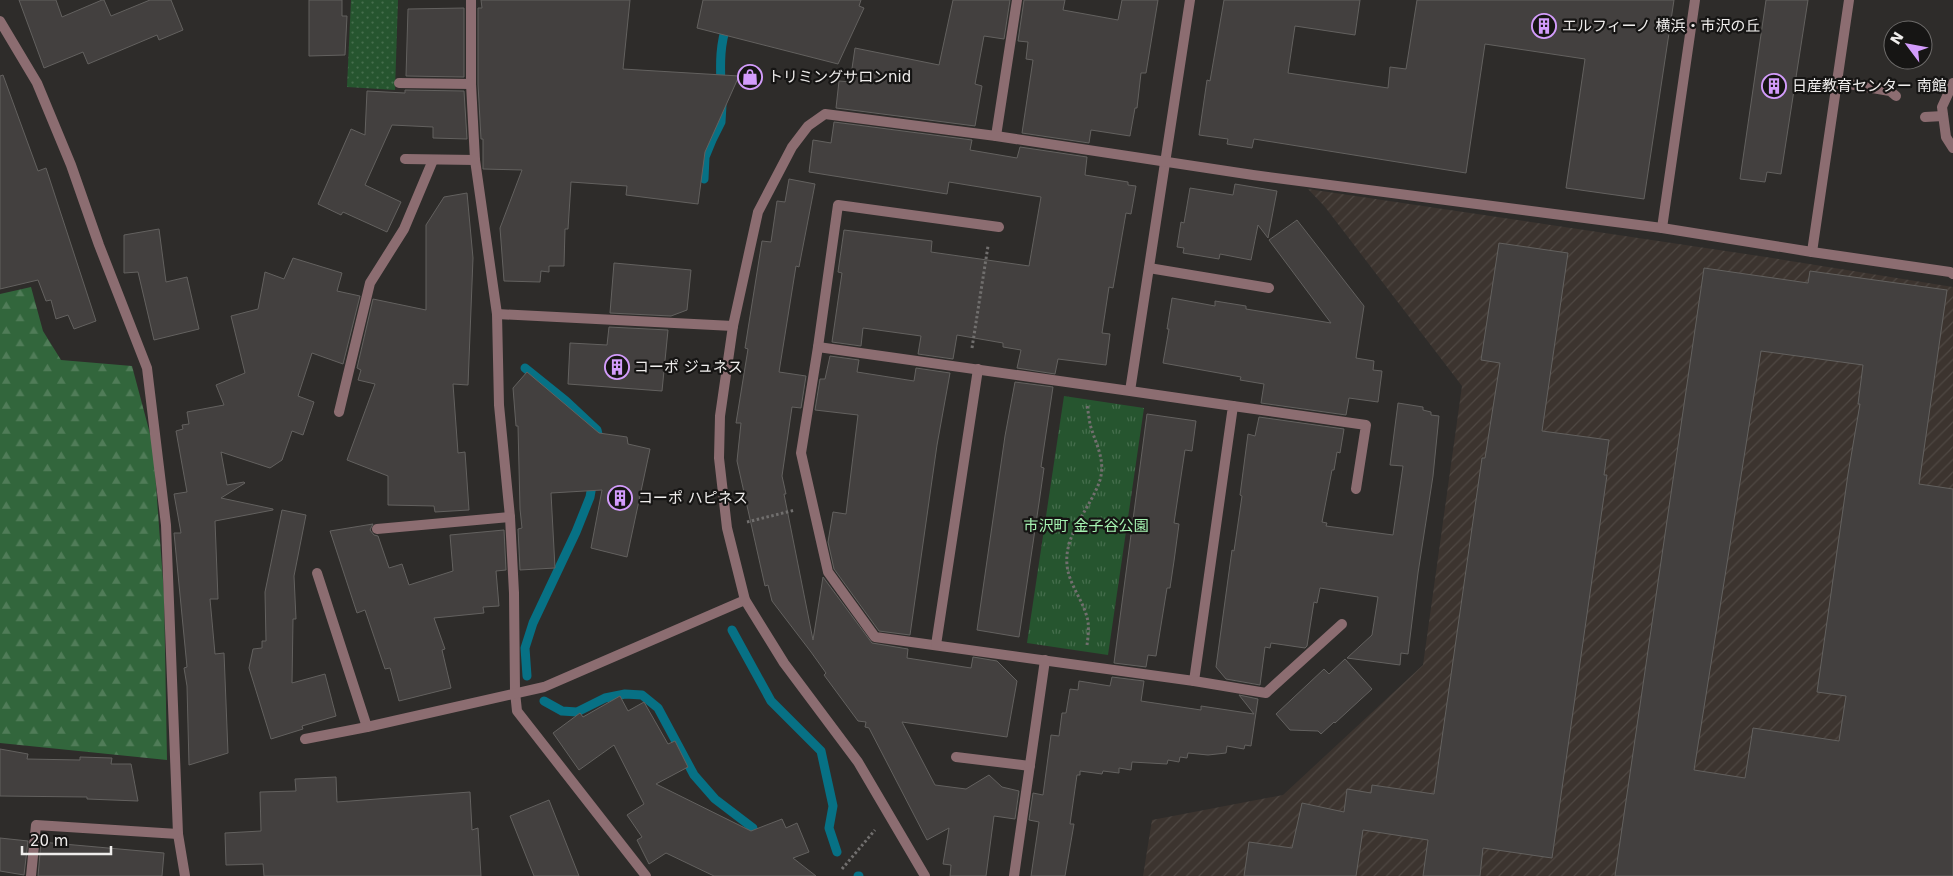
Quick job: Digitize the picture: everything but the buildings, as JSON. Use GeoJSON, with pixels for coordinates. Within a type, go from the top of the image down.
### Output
{"type":"FeatureCollection","features":[{"type":"Feature","properties":{"kind":"street"},"geometry":{"type":"LineString","coordinates":[[471,0],[471,84],[476,160],[497,314],[499,405],[510,517],[514,593],[515,692],[517,711],[646,876]]}},
{"type":"Feature","properties":{"kind":"street"},"geometry":{"type":"LineString","coordinates":[[996,136],[1017,0]]}},
{"type":"Feature","properties":{"kind":"street"},"geometry":{"type":"LineString","coordinates":[[1130,391],[1190,0]]}},
{"type":"Feature","properties":{"kind":"street"},"geometry":{"type":"LineString","coordinates":[[1662,228],[1695,0]]}},
{"type":"Feature","properties":{"kind":"street"},"geometry":{"type":"LineString","coordinates":[[1812,252],[1849,0]]}},
{"type":"Feature","properties":{"kind":"street"},"geometry":{"type":"LineString","coordinates":[[0,21],[37,83],[71,165],[99,245],[147,368],[166,525],[178,834],[185,876]]}},
{"type":"Feature","properties":{"kind":"street"},"geometry":{"type":"LineString","coordinates":[[1837,82],[1890,91],[1896,96]]}},
{"type":"Feature","properties":{"kind":"street"},"geometry":{"type":"LineString","coordinates":[[399,83],[471,84]]}},
{"type":"Feature","properties":{"kind":"street"},"geometry":{"type":"LineString","coordinates":[[1953,83],[1942,107],[1946,137],[1953,148]]}},
{"type":"Feature","properties":{"kind":"street"},"geometry":{"type":"LineString","coordinates":[[925,876],[858,762],[784,663],[745,600],[727,528],[719,458],[720,416],[733,326],[758,212],[792,147],[808,126],[825,114],[1166,160],[1253,175],[1662,228],[1950,272],[1953,274]]}},
{"type":"Feature","properties":{"kind":"street"},"geometry":{"type":"LineString","coordinates":[[1925,117],[1943,116]]}},
{"type":"Feature","properties":{"kind":"street"},"geometry":{"type":"LineString","coordinates":[[406,159],[476,160]]}},
{"type":"Feature","properties":{"kind":"street"},"geometry":{"type":"LineString","coordinates":[[339,412],[370,283],[404,229],[433,160]]}},
{"type":"Feature","properties":{"kind":"street"},"geometry":{"type":"LineString","coordinates":[[995,226],[838,205],[801,453],[828,572],[875,637],[1194,681],[1266,693],[1342,624]]}},
{"type":"Feature","properties":{"kind":"street"},"geometry":{"type":"LineString","coordinates":[[1149,268],[1269,288]]}},
{"type":"Feature","properties":{"kind":"street"},"geometry":{"type":"LineString","coordinates":[[497,314],[733,326]]}},
{"type":"Feature","properties":{"kind":"street"},"geometry":{"type":"LineString","coordinates":[[818,346],[1366,425],[1356,489]]}},
{"type":"Feature","properties":{"kind":"street"},"geometry":{"type":"LineString","coordinates":[[936,645],[978,369]]}},
{"type":"Feature","properties":{"kind":"street"},"geometry":{"type":"LineString","coordinates":[[1194,681],[1233,406]]}},
{"type":"Feature","properties":{"kind":"street"},"geometry":{"type":"LineString","coordinates":[[377,529],[510,517]]}},
{"type":"Feature","properties":{"kind":"street"},"geometry":{"type":"LineString","coordinates":[[317,573],[367,727]]}},
{"type":"Feature","properties":{"kind":"street"},"geometry":{"type":"LineString","coordinates":[[305,739],[544,687],[745,600]]}},
{"type":"Feature","properties":{"kind":"street"},"geometry":{"type":"LineString","coordinates":[[1014,876],[1045,660]]}},
{"type":"Feature","properties":{"kind":"street"},"geometry":{"type":"LineString","coordinates":[[956,757],[1030,766]]}},
{"type":"Feature","properties":{"kind":"street"},"geometry":{"type":"LineString","coordinates":[[31,876],[36,825],[178,834]]}},
{"type":"Feature","properties":{"kind":"path"},"geometry":{"type":"LineString","coordinates":[[978,369],[971,356],[995,226]]}},
{"type":"Feature","properties":{"kind":"path"},"geometry":{"type":"LineString","coordinates":[[1084,385],[1090,424],[1100,448],[1102,465],[1100,479],[1075,529],[1068,549],[1067,565],[1072,584],[1083,606],[1088,623],[1086,666]]}},
{"type":"Feature","properties":{"kind":"path"},"geometry":{"type":"LineString","coordinates":[[727,528],[813,505]]}},
{"type":"Feature","properties":{"kind":"path"},"geometry":{"type":"LineString","coordinates":[[842,869],[871,836]]}},
{"type":"Feature","properties":{"kind":"shaded area"},"geometry":{"type":"Polygon","coordinates":[[[1308,189],[1766,257],[1953,287],[1953,876],[1143,876],[1152,820],[1283,795],[1423,665],[1462,386],[1325,207],[1308,189]]]}},
{"type":"Feature","properties":{"kind":"green space"},"geometry":{"type":"Polygon","coordinates":[[[351,0],[398,0],[395,90],[347,87],[351,0]]]}},
{"type":"Feature","properties":{"kind":"green space"},"geometry":{"type":"Polygon","coordinates":[[[31,287],[43,331],[61,360],[132,366],[153,445],[164,594],[167,760],[0,743],[0,294],[31,287]]]}},
{"type":"Feature","properties":{"kind":"green space","name":"市沢町 金子谷公園"},"geometry":{"type":"Polygon","coordinates":[[[1064,396],[1144,408],[1108,655],[1027,643],[1064,396]]]}},
{"type":"Feature","properties":{"kind":"waterway"},"geometry":{"type":"LineString","coordinates":[[721,85],[721,54],[727,24]]}},
{"type":"Feature","properties":{"kind":"waterway"},"geometry":{"type":"LineString","coordinates":[[704,179],[705,157],[721,122],[722,105]]}},
{"type":"Feature","properties":{"kind":"waterway"},"geometry":{"type":"LineString","coordinates":[[525,368],[566,401],[597,430],[600,443]]}},
{"type":"Feature","properties":{"kind":"waterway"},"geometry":{"type":"LineString","coordinates":[[527,676],[525,648],[533,623],[576,532],[590,497],[593,480]]}},
{"type":"Feature","properties":{"kind":"waterway"},"geometry":{"type":"LineString","coordinates":[[732,630],[771,701],[821,751],[833,806],[829,828],[837,852]]}},
{"type":"Feature","properties":{"kind":"waterway"},"geometry":{"type":"LineString","coordinates":[[544,701],[562,711],[577,712],[605,698],[625,694],[642,695],[658,708],[694,775],[715,799],[753,828]]}},
{"type":"Feature","properties":{"kind":"place","name":"エルフィーノ 横浜・市沢の丘"},"geometry":{"type":"Point","coordinates":[1544,26]}},
{"type":"Feature","properties":{"kind":"place","name":"トリミングサロンnid"},"geometry":{"type":"Point","coordinates":[750,77]}},
{"type":"Feature","properties":{"kind":"place","name":"日産教育センター 南館"},"geometry":{"type":"Point","coordinates":[1774,86]}},
{"type":"Feature","properties":{"kind":"place","name":"コーポ ジュネス"},"geometry":{"type":"Point","coordinates":[617,367]}},
{"type":"Feature","properties":{"kind":"place","name":"コーポ ハピネス"},"geometry":{"type":"Point","coordinates":[620,498]}}]}
